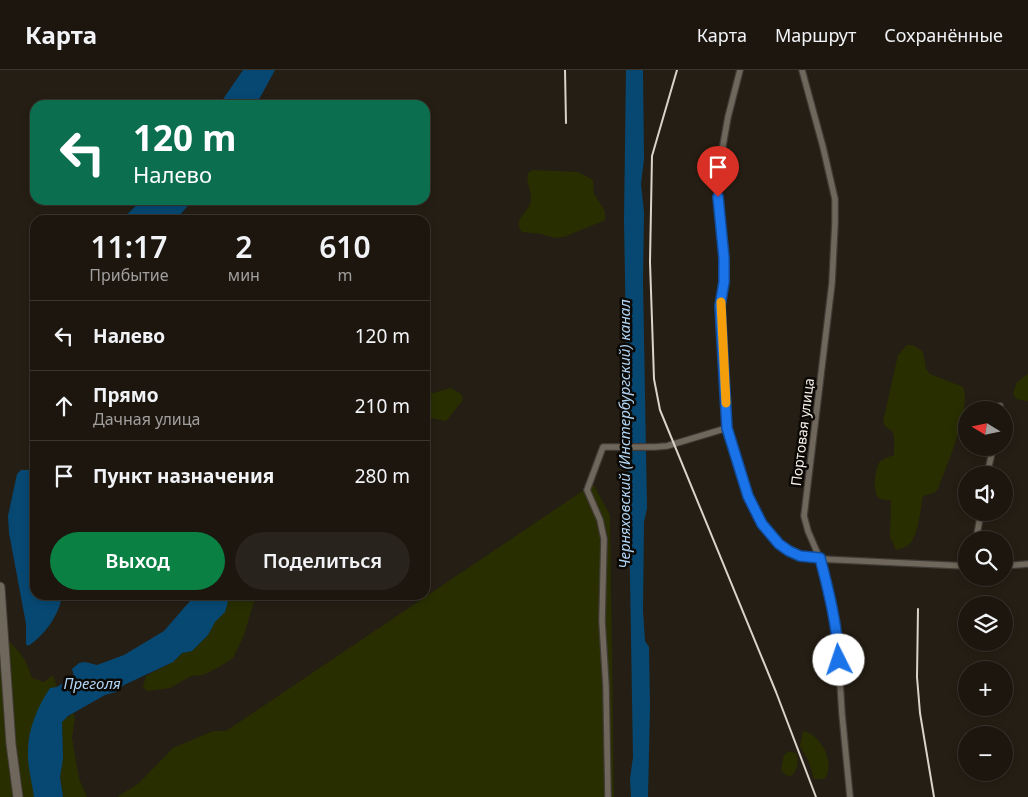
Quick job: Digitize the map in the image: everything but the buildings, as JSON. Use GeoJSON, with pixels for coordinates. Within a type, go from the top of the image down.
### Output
{"type":"FeatureCollection","features":[{"type":"Feature","properties":{"kind":"street"},"geometry":{"type":"LineString","coordinates":[[740,70],[728,117],[717,179],[724,258],[724,282],[720,306],[727,428],[748,496],[762,524],[779,544],[800,556],[958,566]]}},
{"type":"Feature","properties":{"kind":"street","name":"Портовая улица"},"geometry":{"type":"LineString","coordinates":[[802,70],[835,199],[832,283],[804,516],[808,531],[820,558],[831,599],[837,634],[850,797]]}},
{"type":"Feature","properties":{"kind":"street"},"geometry":{"type":"LineString","coordinates":[[608,797],[606,686],[602,621],[604,539],[600,520],[586,490],[602,447],[654,447],[674,444],[727,428]]}},
{"type":"Feature","properties":{"kind":"street"},"geometry":{"type":"LineString","coordinates":[[1013,565],[1028,564]]}},
{"type":"Feature","properties":{"kind":"street"},"geometry":{"type":"LineString","coordinates":[[0,587],[10,744],[18,797]]}},
{"type":"Feature","properties":{"kind":"green space"},"geometry":{"type":"Polygon","coordinates":[[[533,170],[578,172],[593,180],[594,194],[605,211],[605,220],[564,237],[555,238],[522,232],[518,224],[530,204],[531,196],[527,177],[528,173],[533,170]]]}},
{"type":"Feature","properties":{"kind":"green space"},"geometry":{"type":"Polygon","coordinates":[[[907,345],[913,345],[923,352],[926,369],[930,374],[963,387],[965,396],[965,401],[958,401],[958,433],[938,489],[934,493],[923,496],[914,537],[907,546],[896,550],[890,537],[891,500],[879,498],[875,491],[875,481],[879,463],[894,455],[894,436],[892,431],[883,422],[898,355],[907,345]]]}},
{"type":"Feature","properties":{"kind":"green space"},"geometry":{"type":"Polygon","coordinates":[[[1028,374],[1028,401],[1016,399],[1013,393],[1017,382],[1028,374]]]}},
{"type":"Feature","properties":{"kind":"green space"},"geometry":{"type":"Polygon","coordinates":[[[451,388],[461,394],[463,400],[446,421],[430,418],[430,393],[451,388]]]}},
{"type":"Feature","properties":{"kind":"green space"},"geometry":{"type":"Polygon","coordinates":[[[593,484],[610,515],[614,797],[117,797],[138,784],[173,748],[213,731],[226,731],[421,600],[430,600],[430,594],[593,484]]]}},
{"type":"Feature","properties":{"kind":"green space"},"geometry":{"type":"Polygon","coordinates":[[[229,600],[254,601],[244,635],[233,658],[203,675],[191,676],[170,688],[147,691],[143,687],[146,676],[173,662],[182,653],[192,651],[208,635],[215,621],[225,612],[229,600]]]}},
{"type":"Feature","properties":{"kind":"green space"},"geometry":{"type":"Polygon","coordinates":[[[3,636],[21,655],[32,678],[44,682],[53,675],[57,687],[50,688],[38,711],[28,751],[34,797],[0,797],[0,637],[3,636]]]}},
{"type":"Feature","properties":{"kind":"green space"},"geometry":{"type":"Polygon","coordinates":[[[73,713],[75,718],[72,738],[79,779],[87,797],[63,797],[60,777],[63,758],[62,722],[73,713]]]}},
{"type":"Feature","properties":{"kind":"green space"},"geometry":{"type":"Polygon","coordinates":[[[803,731],[815,737],[825,750],[829,765],[828,773],[824,779],[814,779],[809,762],[800,746],[803,731]]]}},
{"type":"Feature","properties":{"kind":"green space"},"geometry":{"type":"Polygon","coordinates":[[[789,751],[797,754],[796,769],[791,776],[786,775],[781,770],[784,755],[789,751]]]}},
{"type":"Feature","properties":{"kind":"water"},"geometry":{"type":"Polygon","coordinates":[[[243,70],[275,70],[259,100],[222,100],[243,70]]]}},
{"type":"Feature","properties":{"kind":"water"},"geometry":{"type":"Polygon","coordinates":[[[626,70],[643,70],[644,159],[641,184],[644,212],[643,281],[647,508],[644,522],[643,611],[645,641],[649,647],[648,797],[631,797],[630,779],[633,757],[624,219],[626,70]]]}},
{"type":"Feature","properties":{"kind":"water"},"geometry":{"type":"Polygon","coordinates":[[[137,205],[189,205],[180,215],[126,215],[137,205]]]}},
{"type":"Feature","properties":{"kind":"water"},"geometry":{"type":"Polygon","coordinates":[[[21,470],[30,470],[30,600],[61,600],[55,617],[50,624],[28,646],[26,644],[26,624],[9,533],[8,516],[17,474],[21,470]]]}},
{"type":"Feature","properties":{"kind":"water","name":"Преголя"},"geometry":{"type":"Polygon","coordinates":[[[229,600],[225,612],[215,622],[208,635],[192,651],[182,653],[173,662],[124,685],[116,692],[105,695],[68,716],[62,722],[63,758],[60,777],[63,797],[34,797],[28,762],[28,742],[34,718],[50,688],[57,687],[74,676],[72,669],[79,663],[85,662],[97,665],[124,655],[164,631],[190,601],[229,600]]]}},
{"type":"Feature","properties":{"kind":"railway"},"geometry":{"type":"LineString","coordinates":[[565,70],[566,123]]}},
{"type":"Feature","properties":{"kind":"railway"},"geometry":{"type":"LineString","coordinates":[[677,70],[652,156],[650,262],[654,379],[660,410],[776,692],[816,797]]}},
{"type":"Feature","properties":{"kind":"railway"},"geometry":{"type":"LineString","coordinates":[[918,609],[917,677],[920,713],[934,797]]}},
{"type":"Feature","properties":{"kind":"slow traffic"},"geometry":{"type":"LineString","coordinates":[[721,302],[726,403]]}},
{"type":"Feature","properties":{"kind":"route"},"geometry":{"type":"LineString","coordinates":[[718,197],[724,258],[724,282],[720,306],[727,428],[748,496],[762,524],[779,544],[789,551],[800,556],[820,558],[831,599],[839,660]]}},
{"type":"Feature","properties":{"kind":"water label","name":"Черняховский (Инстербургский) канал"},"geometry":{"type":"Point","coordinates":[624,434]}}]}
